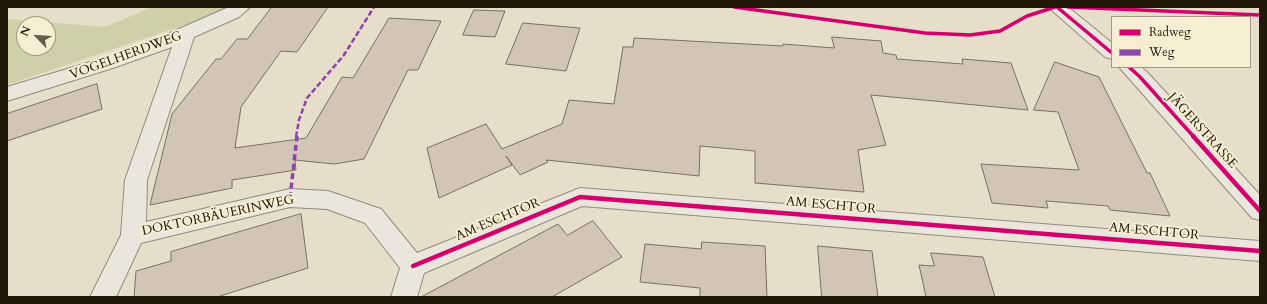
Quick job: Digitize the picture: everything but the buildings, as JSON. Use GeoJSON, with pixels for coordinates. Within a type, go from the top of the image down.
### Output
{"type":"FeatureCollection","features":[{"type":"Feature","properties":{"kind":"street","name":"VOGELHERDWEG"},"geometry":{"type":"LineString","coordinates":[[7,94],[59,79],[151,48],[186,34],[241,7]]}},
{"type":"Feature","properties":{"kind":"street"},"geometry":{"type":"LineString","coordinates":[[1057,7],[1111,52]]}},
{"type":"Feature","properties":{"kind":"street","name":"DOKTORBÄUERINWEG"},"geometry":{"type":"LineString","coordinates":[[103,297],[133,234],[136,180],[186,34]]}},
{"type":"Feature","properties":{"kind":"street","name":"JÄGERSTRASSE"},"geometry":{"type":"LineString","coordinates":[[1130,68],[1140,77],[1260,211]]}},
{"type":"Feature","properties":{"kind":"street","name":"AM ESCHTOR"},"geometry":{"type":"LineString","coordinates":[[413,266],[580,197],[1260,251]]}},
{"type":"Feature","properties":{"kind":"street","name":"DOKTORBÄUERINWEG"},"geometry":{"type":"LineString","coordinates":[[133,234],[290,198],[328,200],[373,216],[413,266]]}},
{"type":"Feature","properties":{"kind":"street"},"geometry":{"type":"LineString","coordinates":[[404,297],[413,266]]}},
{"type":"Feature","properties":{"kind":"green space"},"geometry":{"type":"Polygon","coordinates":[[[153,7],[228,7],[217,14],[7,85],[7,19],[16,20],[16,56],[56,56],[56,23],[105,27],[153,7]]]}},
{"type":"Feature","properties":{"kind":"marked path"},"geometry":{"type":"LineString","coordinates":[[290,198],[299,120],[307,98],[314,88],[344,55],[374,7]]}},
{"type":"Feature","properties":{"kind":"cycle path"},"geometry":{"type":"LineString","coordinates":[[734,7],[925,33],[970,35],[1000,31],[1027,16],[1055,7]]}},
{"type":"Feature","properties":{"kind":"cycle path"},"geometry":{"type":"LineString","coordinates":[[1057,7],[1111,52]]}},
{"type":"Feature","properties":{"kind":"cycle path"},"geometry":{"type":"LineString","coordinates":[[1068,7],[1260,15]]}},
{"type":"Feature","properties":{"kind":"cycle path"},"geometry":{"type":"LineString","coordinates":[[1130,68],[1140,77],[1260,211]]}},
{"type":"Feature","properties":{"kind":"cycle path"},"geometry":{"type":"LineString","coordinates":[[413,266],[580,197],[1260,251]]}}]}
